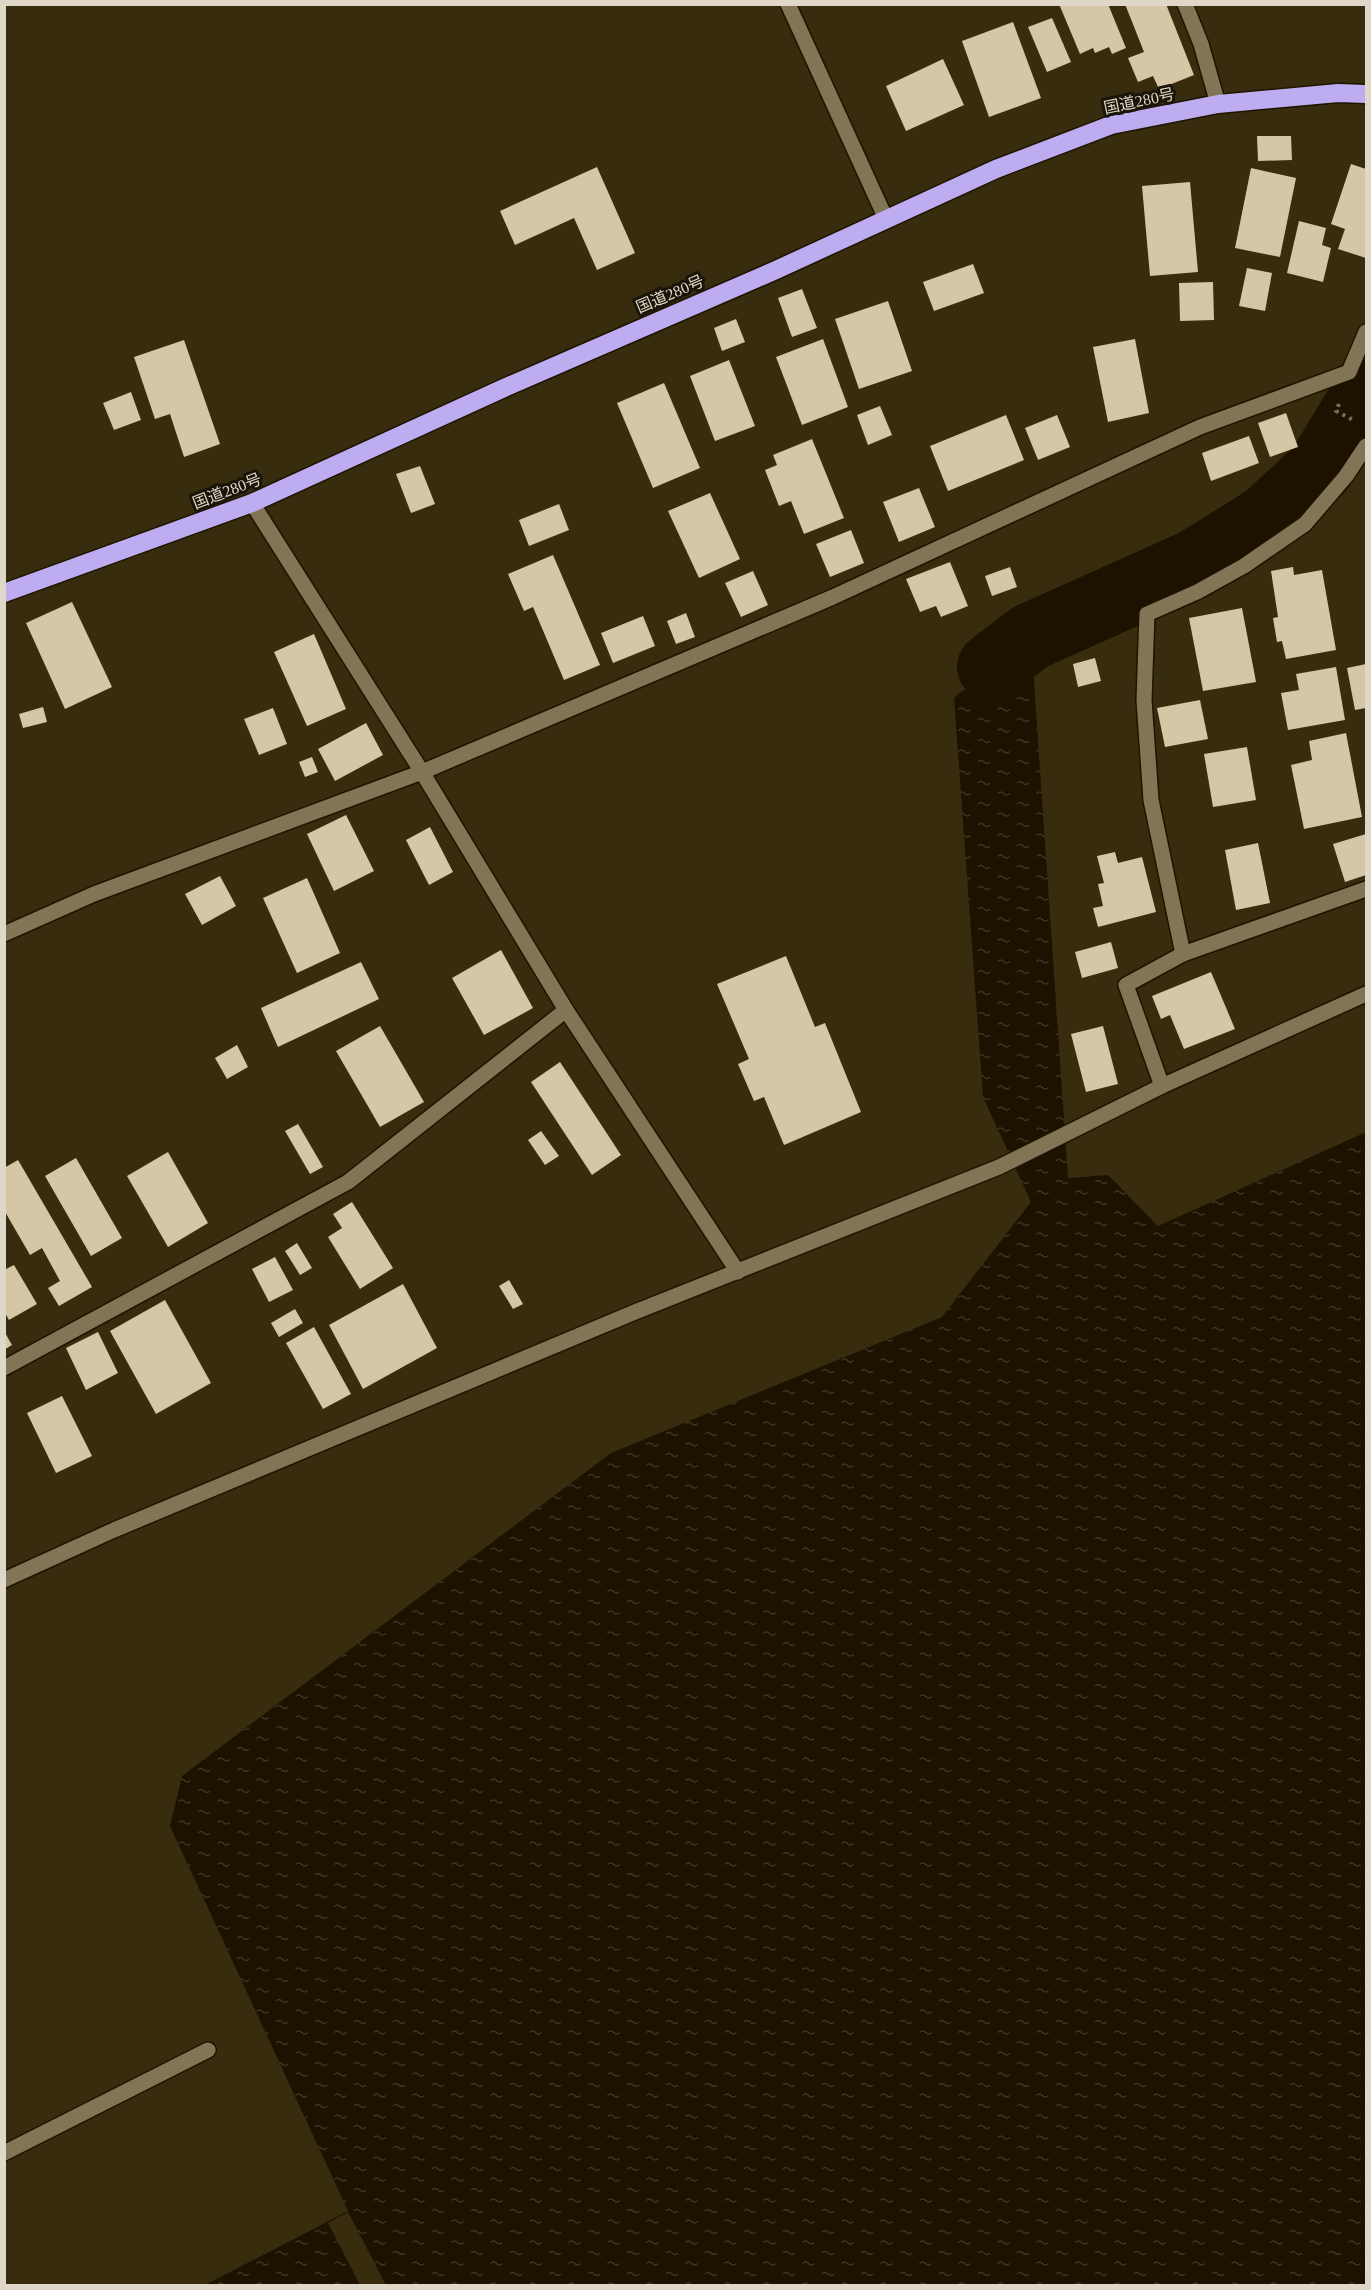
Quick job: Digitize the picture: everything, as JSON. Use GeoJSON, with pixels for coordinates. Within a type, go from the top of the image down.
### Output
{"type":"FeatureCollection","features":[{"type":"Feature","properties":{"kind":"highway","name":"国道280号"},"geometry":{"type":"LineString","coordinates":[[4,592],[252,503],[996,169],[1111,125],[1218,104],[1338,93],[1366,94]]}},
{"type":"Feature","properties":{"kind":"street"},"geometry":{"type":"LineString","coordinates":[[788,4],[886,219]]}},
{"type":"Feature","properties":{"kind":"street"},"geometry":{"type":"LineString","coordinates":[[1185,4],[1201,44],[1218,104]]}},
{"type":"Feature","properties":{"kind":"street"},"geometry":{"type":"LineString","coordinates":[[4,934],[94,894],[422,772],[833,597],[1200,427],[1349,372],[1366,332]]}},
{"type":"Feature","properties":{"kind":"street"},"geometry":{"type":"LineString","coordinates":[[1183,954],[1151,800],[1144,700],[1147,614],[1197,592],[1244,566],[1305,524],[1346,476],[1366,446]]}},
{"type":"Feature","properties":{"kind":"street"},"geometry":{"type":"LineString","coordinates":[[252,503],[422,772],[566,1010],[738,1272]]}},
{"type":"Feature","properties":{"kind":"street"},"geometry":{"type":"LineString","coordinates":[[1162,1086],[1126,984],[1183,954],[1366,890]]}},
{"type":"Feature","properties":{"kind":"street"},"geometry":{"type":"LineString","coordinates":[[4,1580],[136,1521],[635,1312],[999,1167],[1162,1086],[1366,994]]}},
{"type":"Feature","properties":{"kind":"street"},"geometry":{"type":"LineString","coordinates":[[4,1368],[348,1182],[566,1010]]}},
{"type":"Feature","properties":{"kind":"street"},"geometry":{"type":"LineString","coordinates":[[4,2153],[208,2050]]}},
{"type":"Feature","properties":{"kind":"path"},"geometry":{"type":"LineString","coordinates":[[1336,411],[1356,422]]}},
{"type":"Feature","properties":{"kind":"water"},"geometry":{"type":"Polygon","coordinates":[[[991,667],[1033,667],[1068,1178],[1108,1175],[1158,1226],[1366,1132],[1366,2285],[205,2285],[348,2211],[170,1826],[182,1776],[611,1453],[942,1317],[1031,1202],[983,1097],[954,698],[991,667]]]}},
{"type":"Feature","properties":{"kind":"pier"},"geometry":{"type":"Polygon","coordinates":[[[348,2212],[386,2285],[360,2285],[328,2223],[348,2212]]]}},
{"type":"Feature","properties":{"kind":"building"},"geometry":{"type":"Polygon","coordinates":[[[1059,4],[1108,4],[1126,48],[1112,54],[1109,47],[1095,53],[1093,48],[1080,54],[1059,4]]]}},
{"type":"Feature","properties":{"kind":"building"},"geometry":{"type":"Polygon","coordinates":[[[1125,4],[1166,4],[1194,75],[1159,89],[1153,76],[1138,82],[1128,58],[1144,52],[1125,4]]]}},
{"type":"Feature","properties":{"kind":"building"},"geometry":{"type":"Polygon","coordinates":[[[1052,18],[1071,62],[1047,72],[1028,27],[1052,18]]]}},
{"type":"Feature","properties":{"kind":"building"},"geometry":{"type":"Polygon","coordinates":[[[1013,22],[1041,98],[989,117],[962,41],[1013,22]]]}},
{"type":"Feature","properties":{"kind":"building"},"geometry":{"type":"Polygon","coordinates":[[[943,59],[964,105],[906,131],[886,86],[943,59]]]}},
{"type":"Feature","properties":{"kind":"building"},"geometry":{"type":"Polygon","coordinates":[[[1257,136],[1291,136],[1292,160],[1258,161],[1257,136]]]}},
{"type":"Feature","properties":{"kind":"building"},"geometry":{"type":"Polygon","coordinates":[[[1351,164],[1366,169],[1366,258],[1338,249],[1345,229],[1331,224],[1351,164]]]}},
{"type":"Feature","properties":{"kind":"building"},"geometry":{"type":"Polygon","coordinates":[[[597,167],[635,253],[597,270],[574,218],[515,245],[500,211],[597,167]]]}},
{"type":"Feature","properties":{"kind":"building"},"geometry":{"type":"Polygon","coordinates":[[[1251,168],[1296,178],[1280,257],[1235,248],[1251,168]]]}},
{"type":"Feature","properties":{"kind":"building"},"geometry":{"type":"Polygon","coordinates":[[[1190,182],[1198,272],[1150,276],[1142,186],[1190,182]]]}},
{"type":"Feature","properties":{"kind":"building"},"geometry":{"type":"Polygon","coordinates":[[[1299,221],[1326,228],[1322,245],[1331,248],[1323,282],[1287,273],[1299,221]]]}},
{"type":"Feature","properties":{"kind":"building"},"geometry":{"type":"Polygon","coordinates":[[[973,264],[984,293],[934,311],[923,282],[973,264]]]}},
{"type":"Feature","properties":{"kind":"building"},"geometry":{"type":"Polygon","coordinates":[[[1247,268],[1272,273],[1265,311],[1239,306],[1247,268]]]}},
{"type":"Feature","properties":{"kind":"building"},"geometry":{"type":"Polygon","coordinates":[[[1213,282],[1214,320],[1180,321],[1179,283],[1213,282]]]}},
{"type":"Feature","properties":{"kind":"building"},"geometry":{"type":"Polygon","coordinates":[[[802,289],[817,328],[792,337],[778,298],[802,289]]]}},
{"type":"Feature","properties":{"kind":"building"},"geometry":{"type":"Polygon","coordinates":[[[888,301],[912,371],[859,389],[835,319],[888,301]]]}},
{"type":"Feature","properties":{"kind":"building"},"geometry":{"type":"Polygon","coordinates":[[[736,319],[745,342],[722,351],[714,328],[736,319]]]}},
{"type":"Feature","properties":{"kind":"building"},"geometry":{"type":"Polygon","coordinates":[[[823,339],[848,407],[802,425],[776,357],[823,339]]]}},
{"type":"Feature","properties":{"kind":"building"},"geometry":{"type":"Polygon","coordinates":[[[1135,339],[1149,413],[1108,422],[1093,347],[1135,339]]]}},
{"type":"Feature","properties":{"kind":"building"},"geometry":{"type":"Polygon","coordinates":[[[184,340],[220,444],[184,457],[170,414],[155,419],[134,357],[184,340]]]}},
{"type":"Feature","properties":{"kind":"building"},"geometry":{"type":"Polygon","coordinates":[[[729,360],[755,426],[715,441],[690,376],[729,360]]]}},
{"type":"Feature","properties":{"kind":"building"},"geometry":{"type":"Polygon","coordinates":[[[664,383],[700,468],[653,488],[617,403],[664,383]]]}},
{"type":"Feature","properties":{"kind":"building"},"geometry":{"type":"Polygon","coordinates":[[[131,392],[141,420],[114,430],[103,403],[131,392]]]}},
{"type":"Feature","properties":{"kind":"building"},"geometry":{"type":"Polygon","coordinates":[[[880,406],[892,435],[868,445],[857,415],[880,406]]]}},
{"type":"Feature","properties":{"kind":"building"},"geometry":{"type":"Polygon","coordinates":[[[1286,413],[1298,447],[1270,457],[1258,423],[1286,413]]]}},
{"type":"Feature","properties":{"kind":"building"},"geometry":{"type":"Polygon","coordinates":[[[1006,415],[1024,460],[948,491],[930,446],[1006,415]]]}},
{"type":"Feature","properties":{"kind":"building"},"geometry":{"type":"Polygon","coordinates":[[[1057,415],[1070,447],[1038,460],[1025,428],[1057,415]]]}},
{"type":"Feature","properties":{"kind":"building"},"geometry":{"type":"Polygon","coordinates":[[[1249,436],[1259,463],[1211,481],[1202,453],[1249,436]]]}},
{"type":"Feature","properties":{"kind":"building"},"geometry":{"type":"Polygon","coordinates":[[[812,439],[844,518],[804,534],[791,501],[779,506],[765,470],[777,465],[773,455],[812,439]]]}},
{"type":"Feature","properties":{"kind":"building"},"geometry":{"type":"Polygon","coordinates":[[[420,466],[435,504],[411,513],[396,474],[420,466]]]}},
{"type":"Feature","properties":{"kind":"building"},"geometry":{"type":"Polygon","coordinates":[[[919,488],[935,527],[899,542],[883,502],[919,488]]]}},
{"type":"Feature","properties":{"kind":"building"},"geometry":{"type":"Polygon","coordinates":[[[710,493],[740,559],[699,578],[668,511],[710,493]]]}},
{"type":"Feature","properties":{"kind":"building"},"geometry":{"type":"Polygon","coordinates":[[[559,504],[569,530],[529,546],[519,520],[559,504]]]}},
{"type":"Feature","properties":{"kind":"building"},"geometry":{"type":"Polygon","coordinates":[[[851,530],[864,563],[830,577],[816,544],[851,530]]]}},
{"type":"Feature","properties":{"kind":"building"},"geometry":{"type":"Polygon","coordinates":[[[553,555],[600,665],[564,680],[533,607],[524,611],[508,574],[553,555]]]}},
{"type":"Feature","properties":{"kind":"building"},"geometry":{"type":"Polygon","coordinates":[[[950,562],[968,606],[941,617],[936,606],[920,612],[906,579],[950,562]]]}},
{"type":"Feature","properties":{"kind":"building"},"geometry":{"type":"Polygon","coordinates":[[[1010,567],[1017,587],[992,596],[985,576],[1010,567]]]}},
{"type":"Feature","properties":{"kind":"building"},"geometry":{"type":"Polygon","coordinates":[[[1293,567],[1294,575],[1322,570],[1336,650],[1286,659],[1282,641],[1277,642],[1273,618],[1278,617],[1271,571],[1293,567]]]}},
{"type":"Feature","properties":{"kind":"building"},"geometry":{"type":"Polygon","coordinates":[[[753,571],[768,605],[741,617],[725,583],[753,571]]]}},
{"type":"Feature","properties":{"kind":"building"},"geometry":{"type":"Polygon","coordinates":[[[72,602],[112,687],[65,709],[26,623],[72,602]]]}},
{"type":"Feature","properties":{"kind":"building"},"geometry":{"type":"Polygon","coordinates":[[[1242,608],[1256,682],[1203,691],[1189,618],[1242,608]]]}},
{"type":"Feature","properties":{"kind":"building"},"geometry":{"type":"Polygon","coordinates":[[[686,613],[695,637],[676,644],[667,621],[686,613]]]}},
{"type":"Feature","properties":{"kind":"building"},"geometry":{"type":"Polygon","coordinates":[[[643,616],[655,646],[613,663],[601,633],[643,616]]]}},
{"type":"Feature","properties":{"kind":"building"},"geometry":{"type":"Polygon","coordinates":[[[314,634],[346,709],[307,726],[274,652],[314,634]]]}},
{"type":"Feature","properties":{"kind":"building"},"geometry":{"type":"Polygon","coordinates":[[[1095,658],[1101,681],[1078,687],[1073,664],[1095,658]]]}},
{"type":"Feature","properties":{"kind":"building"},"geometry":{"type":"Polygon","coordinates":[[[1366,664],[1366,708],[1355,710],[1347,668],[1366,664]]]}},
{"type":"Feature","properties":{"kind":"building"},"geometry":{"type":"Polygon","coordinates":[[[1336,667],[1345,720],[1288,730],[1281,693],[1299,690],[1296,674],[1336,667]]]}},
{"type":"Feature","properties":{"kind":"building"},"geometry":{"type":"Polygon","coordinates":[[[1200,700],[1208,739],[1165,747],[1157,708],[1200,700]]]}},
{"type":"Feature","properties":{"kind":"building"},"geometry":{"type":"Polygon","coordinates":[[[43,707],[47,722],[23,728],[19,714],[43,707]]]}},
{"type":"Feature","properties":{"kind":"building"},"geometry":{"type":"Polygon","coordinates":[[[273,708],[287,744],[259,755],[244,719],[273,708]]]}},
{"type":"Feature","properties":{"kind":"building"},"geometry":{"type":"Polygon","coordinates":[[[366,723],[383,755],[335,781],[318,749],[366,723]]]}},
{"type":"Feature","properties":{"kind":"building"},"geometry":{"type":"Polygon","coordinates":[[[1346,733],[1362,817],[1304,829],[1291,765],[1312,760],[1309,741],[1346,733]]]}},
{"type":"Feature","properties":{"kind":"building"},"geometry":{"type":"Polygon","coordinates":[[[1247,747],[1256,800],[1213,807],[1204,754],[1247,747]]]}},
{"type":"Feature","properties":{"kind":"building"},"geometry":{"type":"Polygon","coordinates":[[[312,757],[318,772],[305,777],[299,762],[312,757]]]}},
{"type":"Feature","properties":{"kind":"building"},"geometry":{"type":"Polygon","coordinates":[[[346,815],[374,871],[334,891],[307,834],[346,815]]]}},
{"type":"Feature","properties":{"kind":"building"},"geometry":{"type":"Polygon","coordinates":[[[430,827],[453,872],[429,885],[406,840],[430,827]]]}},
{"type":"Feature","properties":{"kind":"building"},"geometry":{"type":"Polygon","coordinates":[[[1366,834],[1366,875],[1345,882],[1333,844],[1366,834]]]}},
{"type":"Feature","properties":{"kind":"building"},"geometry":{"type":"Polygon","coordinates":[[[1258,843],[1270,903],[1236,910],[1225,850],[1258,843]]]}},
{"type":"Feature","properties":{"kind":"building"},"geometry":{"type":"Polygon","coordinates":[[[1115,852],[1118,863],[1142,857],[1156,912],[1098,927],[1093,908],[1103,906],[1098,884],[1104,883],[1097,856],[1115,852]]]}},
{"type":"Feature","properties":{"kind":"building"},"geometry":{"type":"Polygon","coordinates":[[[220,876],[236,906],[202,925],[185,894],[220,876]]]}},
{"type":"Feature","properties":{"kind":"building"},"geometry":{"type":"Polygon","coordinates":[[[307,878],[340,953],[297,973],[263,898],[307,878]]]}},
{"type":"Feature","properties":{"kind":"building"},"geometry":{"type":"Polygon","coordinates":[[[1111,942],[1118,968],[1082,978],[1075,952],[1111,942]]]}},
{"type":"Feature","properties":{"kind":"building"},"geometry":{"type":"Polygon","coordinates":[[[501,950],[533,1008],[484,1035],[452,978],[501,950]]]}},
{"type":"Feature","properties":{"kind":"building"},"geometry":{"type":"Polygon","coordinates":[[[786,956],[815,1027],[825,1023],[861,1112],[784,1145],[764,1097],[754,1101],[738,1064],[749,1059],[717,984],[786,956]]]}},
{"type":"Feature","properties":{"kind":"building"},"geometry":{"type":"Polygon","coordinates":[[[361,962],[379,999],[278,1047],[261,1008],[361,962]]]}},
{"type":"Feature","properties":{"kind":"building"},"geometry":{"type":"Polygon","coordinates":[[[1211,972],[1235,1029],[1184,1049],[1170,1015],[1161,1019],[1152,996],[1211,972]]]}},
{"type":"Feature","properties":{"kind":"building"},"geometry":{"type":"Polygon","coordinates":[[[380,1026],[424,1102],[380,1127],[336,1051],[380,1026]]]}},
{"type":"Feature","properties":{"kind":"building"},"geometry":{"type":"Polygon","coordinates":[[[1103,1026],[1118,1084],[1086,1092],[1071,1034],[1103,1026]]]}},
{"type":"Feature","properties":{"kind":"building"},"geometry":{"type":"Polygon","coordinates":[[[237,1045],[248,1067],[227,1079],[215,1058],[237,1045]]]}},
{"type":"Feature","properties":{"kind":"building"},"geometry":{"type":"Polygon","coordinates":[[[560,1062],[621,1155],[592,1175],[531,1082],[560,1062]]]}},
{"type":"Feature","properties":{"kind":"building"},"geometry":{"type":"Polygon","coordinates":[[[298,1124],[323,1167],[310,1174],[285,1131],[298,1124]]]}},
{"type":"Feature","properties":{"kind":"building"},"geometry":{"type":"Polygon","coordinates":[[[541,1131],[559,1156],[545,1165],[528,1140],[541,1131]]]}},
{"type":"Feature","properties":{"kind":"building"},"geometry":{"type":"Polygon","coordinates":[[[168,1152],[208,1223],[168,1247],[127,1176],[168,1152]]]}},
{"type":"Feature","properties":{"kind":"building"},"geometry":{"type":"Polygon","coordinates":[[[76,1158],[122,1238],[91,1256],[45,1176],[76,1158]]]}},
{"type":"Feature","properties":{"kind":"building"},"geometry":{"type":"Polygon","coordinates":[[[18,1160],[92,1287],[59,1306],[48,1288],[60,1281],[42,1248],[30,1255],[4,1210],[4,1168],[18,1160]]]}},
{"type":"Feature","properties":{"kind":"building"},"geometry":{"type":"Polygon","coordinates":[[[352,1202],[393,1268],[360,1289],[328,1237],[342,1228],[333,1214],[352,1202]]]}},
{"type":"Feature","properties":{"kind":"building"},"geometry":{"type":"Polygon","coordinates":[[[297,1243],[312,1268],[300,1275],[285,1251],[297,1243]]]}},
{"type":"Feature","properties":{"kind":"building"},"geometry":{"type":"Polygon","coordinates":[[[275,1257],[293,1290],[269,1302],[252,1269],[275,1257]]]}},
{"type":"Feature","properties":{"kind":"building"},"geometry":{"type":"Polygon","coordinates":[[[14,1265],[37,1304],[9,1320],[4,1311],[4,1270],[14,1265]]]}},
{"type":"Feature","properties":{"kind":"building"},"geometry":{"type":"Polygon","coordinates":[[[509,1280],[523,1304],[513,1309],[499,1286],[509,1280]]]}},
{"type":"Feature","properties":{"kind":"building"},"geometry":{"type":"Polygon","coordinates":[[[403,1284],[437,1348],[363,1389],[329,1325],[403,1284]]]}},
{"type":"Feature","properties":{"kind":"building"},"geometry":{"type":"Polygon","coordinates":[[[165,1300],[211,1383],[156,1414],[110,1331],[165,1300]]]}},
{"type":"Feature","properties":{"kind":"building"},"geometry":{"type":"Polygon","coordinates":[[[295,1309],[303,1323],[279,1337],[271,1323],[295,1309]]]}},
{"type":"Feature","properties":{"kind":"building"},"geometry":{"type":"Polygon","coordinates":[[[314,1327],[351,1394],[323,1409],[286,1343],[314,1327]]]}},
{"type":"Feature","properties":{"kind":"building"},"geometry":{"type":"Polygon","coordinates":[[[4,1331],[12,1345],[4,1350],[4,1331]]]}},
{"type":"Feature","properties":{"kind":"building"},"geometry":{"type":"Polygon","coordinates":[[[98,1332],[118,1373],[86,1390],[66,1348],[98,1332]]]}},
{"type":"Feature","properties":{"kind":"building"},"geometry":{"type":"Polygon","coordinates":[[[62,1396],[92,1456],[56,1473],[27,1413],[62,1396]]]}},
{"type":"Feature","properties":{"kind":"waterway"},"geometry":{"type":"LineString","coordinates":[[991,667],[1030,637],[1195,563],[1266,519],[1320,469],[1366,393]]}}]}
